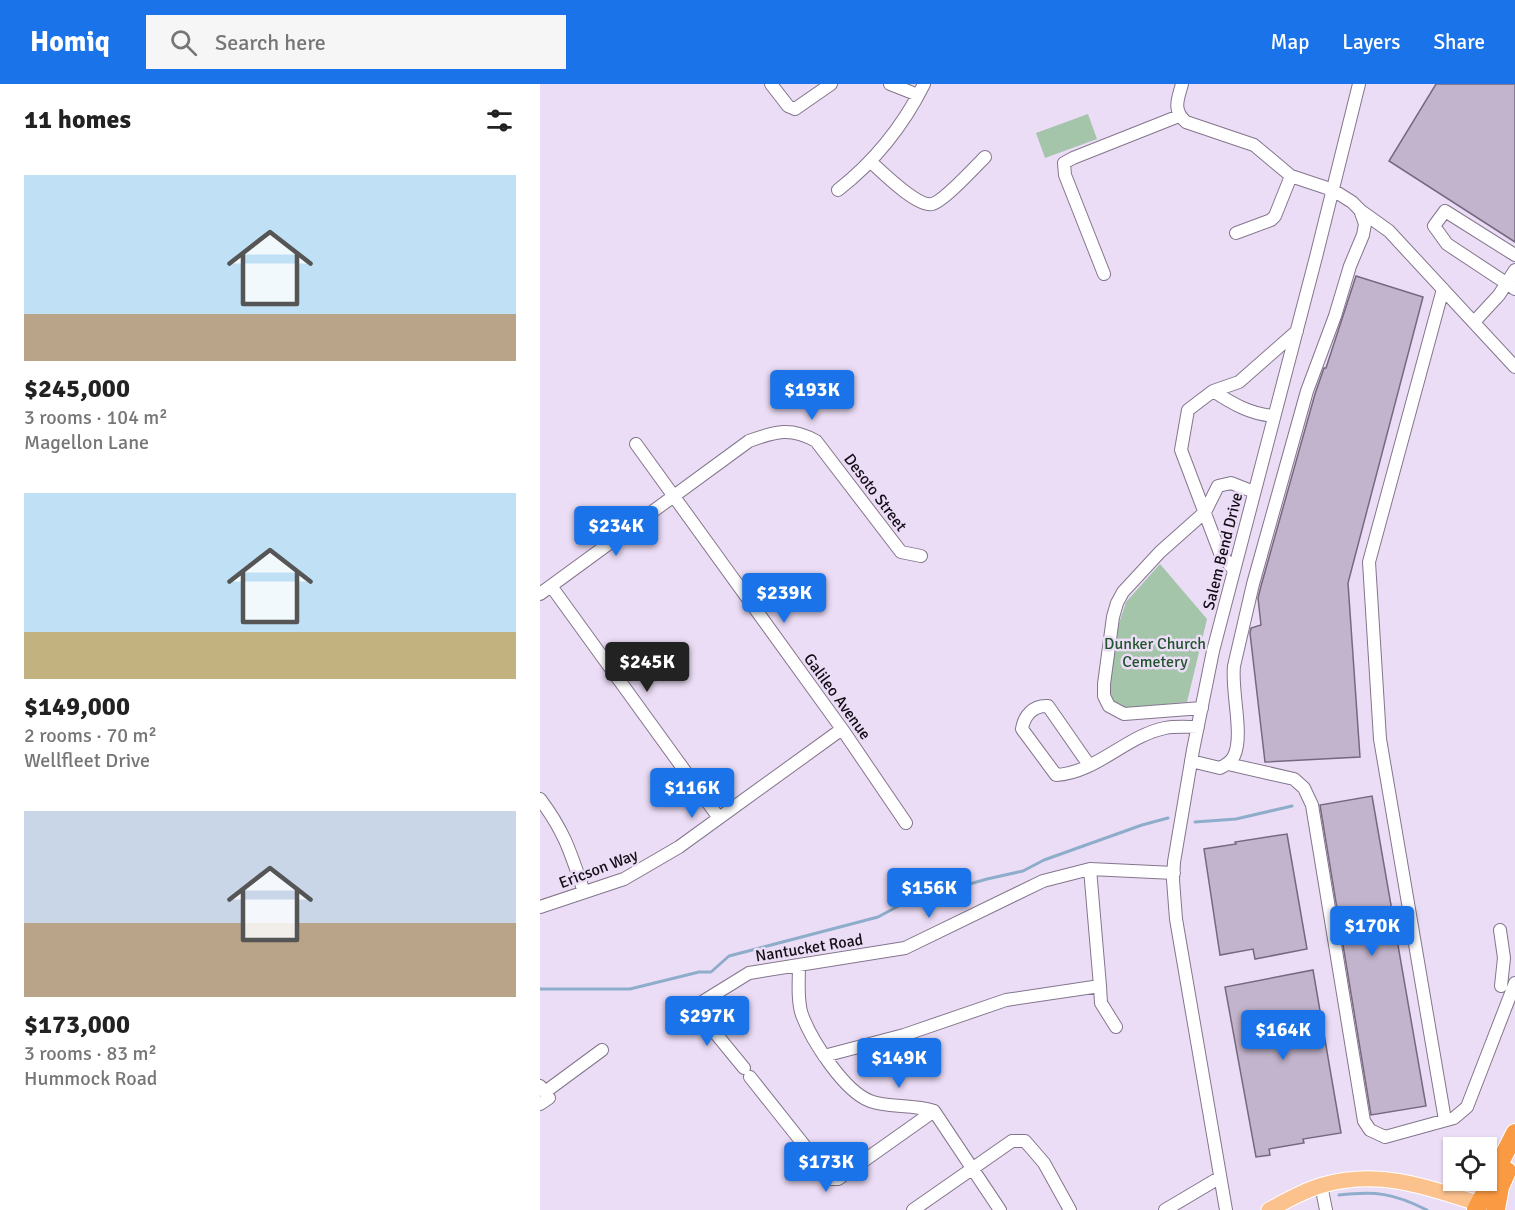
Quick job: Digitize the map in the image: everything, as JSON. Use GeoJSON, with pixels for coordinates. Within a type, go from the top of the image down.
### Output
{"type":"FeatureCollection","features":[{"type":"Feature","properties":{"kind":"highway"},"geometry":{"type":"LineString","coordinates":[[1490,1208],[1515,1133]]}},
{"type":"Feature","properties":{"kind":"highway"},"geometry":{"type":"LineString","coordinates":[[1490,1208],[1515,1156]]}},
{"type":"Feature","properties":{"kind":"highway"},"geometry":{"type":"LineString","coordinates":[[1490,1208],[1515,1174]]}},
{"type":"Feature","properties":{"kind":"main road"},"geometry":{"type":"LineString","coordinates":[[1269,1210],[1321,1185],[1366,1177],[1402,1180],[1490,1208]]}},
{"type":"Feature","properties":{"kind":"street"},"geometry":{"type":"LineString","coordinates":[[771,84],[788,106],[795,109],[831,84]]}},
{"type":"Feature","properties":{"kind":"street"},"geometry":{"type":"LineString","coordinates":[[838,190],[871,162],[898,129],[921,89],[890,84]]}},
{"type":"Feature","properties":{"kind":"street"},"geometry":{"type":"LineString","coordinates":[[1182,84],[1176,108],[1179,116],[1194,125],[1254,145],[1291,176],[1333,190],[1352,202],[1389,231],[1515,367]]}},
{"type":"Feature","properties":{"kind":"street","name":"Salem Bend Drive"},"geometry":{"type":"LineString","coordinates":[[1226,1210],[1176,919],[1174,873],[1191,760],[1233,569],[1297,331],[1359,84]]}},
{"type":"Feature","properties":{"kind":"street"},"geometry":{"type":"LineString","coordinates":[[1104,274],[1065,175],[1064,164],[1073,158],[1179,116]]}},
{"type":"Feature","properties":{"kind":"street"},"geometry":{"type":"LineString","coordinates":[[871,162],[919,202],[930,205],[940,200],[985,157]]}},
{"type":"Feature","properties":{"kind":"street"},"geometry":{"type":"LineString","coordinates":[[1236,232],[1271,220],[1275,216],[1291,176]]}},
{"type":"Feature","properties":{"kind":"street"},"geometry":{"type":"LineString","coordinates":[[1191,760],[1220,768],[1228,764],[1234,755],[1237,743],[1232,678],[1246,615],[1307,391],[1363,235],[1365,224],[1360,210]]}},
{"type":"Feature","properties":{"kind":"street"},"geometry":{"type":"LineString","coordinates":[[1511,287],[1448,244],[1434,226],[1445,211],[1515,255]]}},
{"type":"Feature","properties":{"kind":"street"},"geometry":{"type":"LineString","coordinates":[[1474,322],[1511,287],[1515,270]]}},
{"type":"Feature","properties":{"kind":"street"},"geometry":{"type":"LineString","coordinates":[[1443,289],[1369,561],[1380,739],[1446,1120]]}},
{"type":"Feature","properties":{"kind":"street"},"geometry":{"type":"LineString","coordinates":[[1233,569],[1220,553],[1180,450],[1188,410],[1213,391],[1239,382],[1297,331]]}},
{"type":"Feature","properties":{"kind":"street"},"geometry":{"type":"LineString","coordinates":[[1213,391],[1245,410],[1258,415],[1274,416]]}},
{"type":"Feature","properties":{"kind":"street","name":"Desoto Street"},"geometry":{"type":"LineString","coordinates":[[540,594],[749,441],[782,431],[800,432],[816,441],[901,552],[921,556]]}},
{"type":"Feature","properties":{"kind":"street","name":"Galileo Avenue"},"geometry":{"type":"LineString","coordinates":[[636,444],[842,729],[906,823]]}},
{"type":"Feature","properties":{"kind":"street"},"geometry":{"type":"LineString","coordinates":[[1202,708],[1124,714],[1109,706],[1104,696],[1113,617],[1120,597],[1160,552],[1205,512],[1218,486],[1231,483],[1254,492]]}},
{"type":"Feature","properties":{"kind":"street"},"geometry":{"type":"LineString","coordinates":[[551,586],[719,818]]}},
{"type":"Feature","properties":{"kind":"street"},"geometry":{"type":"LineString","coordinates":[[1089,765],[1048,706],[1041,706],[1027,715],[1022,729],[1056,775],[1067,774],[1089,765],[1137,739],[1164,728],[1198,726]]}},
{"type":"Feature","properties":{"kind":"street","name":"Ericson Way"},"geometry":{"type":"LineString","coordinates":[[540,907],[624,879],[652,864],[842,729]]}},
{"type":"Feature","properties":{"kind":"street"},"geometry":{"type":"LineString","coordinates":[[1228,764],[1294,779],[1304,788],[1312,805],[1364,1120],[1370,1130],[1385,1137],[1454,1118],[1467,1107],[1515,983]]}},
{"type":"Feature","properties":{"kind":"street"},"geometry":{"type":"LineString","coordinates":[[540,799],[557,822],[567,842],[584,892]]}},
{"type":"Feature","properties":{"kind":"street"},"geometry":{"type":"LineString","coordinates":[[1090,869],[1101,1003],[1116,1027]]}},
{"type":"Feature","properties":{"kind":"street","name":"Nantucket Road"},"geometry":{"type":"LineString","coordinates":[[934,1111],[838,1179],[831,1179],[694,1007],[749,973],[904,948],[1043,881],[1090,869],[1174,873]]}},
{"type":"Feature","properties":{"kind":"street"},"geometry":{"type":"LineString","coordinates":[[1500,930],[1504,958],[1501,986]]}},
{"type":"Feature","properties":{"kind":"street"},"geometry":{"type":"LineString","coordinates":[[798,965],[801,1013],[824,1056],[851,1087],[872,1102],[920,1106],[934,1111],[1000,1210]]}},
{"type":"Feature","properties":{"kind":"street"},"geometry":{"type":"LineString","coordinates":[[824,1056],[904,1035],[1006,1000],[1100,986]]}},
{"type":"Feature","properties":{"kind":"street"},"geometry":{"type":"LineString","coordinates":[[545,1096],[602,1050]]}},
{"type":"Feature","properties":{"kind":"street"},"geometry":{"type":"LineString","coordinates":[[913,1210],[1012,1141],[1025,1142],[1044,1163],[1070,1210]]}},
{"type":"Feature","properties":{"kind":"street"},"geometry":{"type":"LineString","coordinates":[[1165,1210],[1219,1178]]}},
{"type":"Feature","properties":{"kind":"street"},"geometry":{"type":"LineString","coordinates":[[1321,1185],[1326,1210]]}},
{"type":"Feature","properties":{"kind":"green space"},"geometry":{"type":"Polygon","coordinates":[[[1088,114],[1097,139],[1045,158],[1036,133],[1088,114]]]}},
{"type":"Feature","properties":{"kind":"green space","name":"Dunker Church Cemetery"},"geometry":{"type":"Polygon","coordinates":[[[1160,564],[1207,619],[1187,702],[1119,709],[1108,698],[1113,642],[1126,602],[1160,564]]]}},
{"type":"Feature","properties":{"kind":"building"},"geometry":{"type":"Polygon","coordinates":[[[1436,84],[1515,84],[1515,242],[1389,161],[1436,84]]]}},
{"type":"Feature","properties":{"kind":"building"},"geometry":{"type":"Polygon","coordinates":[[[1356,276],[1423,297],[1348,583],[1360,757],[1265,762],[1250,633],[1251,628],[1261,625],[1258,598],[1261,586],[1315,394],[1324,368],[1326,368],[1356,276]]]}},
{"type":"Feature","properties":{"kind":"building"},"geometry":{"type":"Polygon","coordinates":[[[1372,796],[1426,1106],[1371,1115],[1320,805],[1372,796]]]}},
{"type":"Feature","properties":{"kind":"building"},"geometry":{"type":"Polygon","coordinates":[[[1287,834],[1307,949],[1255,959],[1253,949],[1220,955],[1204,849],[1287,834]]]}},
{"type":"Feature","properties":{"kind":"building"},"geometry":{"type":"Polygon","coordinates":[[[1313,970],[1341,1133],[1303,1139],[1304,1143],[1269,1149],[1270,1155],[1256,1157],[1225,987],[1313,970]]]}},
{"type":"Feature","properties":{"kind":"waterway"},"geometry":{"type":"LineString","coordinates":[[1195,822],[1236,819],[1292,806]]}},
{"type":"Feature","properties":{"kind":"waterway"},"geometry":{"type":"LineString","coordinates":[[540,989],[630,989],[699,972],[711,972],[729,956],[878,917],[904,903],[1023,871],[1044,860],[1168,818]]}},
{"type":"Feature","properties":{"kind":"waterway"},"geometry":{"type":"LineString","coordinates":[[1339,1195],[1364,1193],[1384,1195],[1404,1200],[1427,1210]]}}]}
